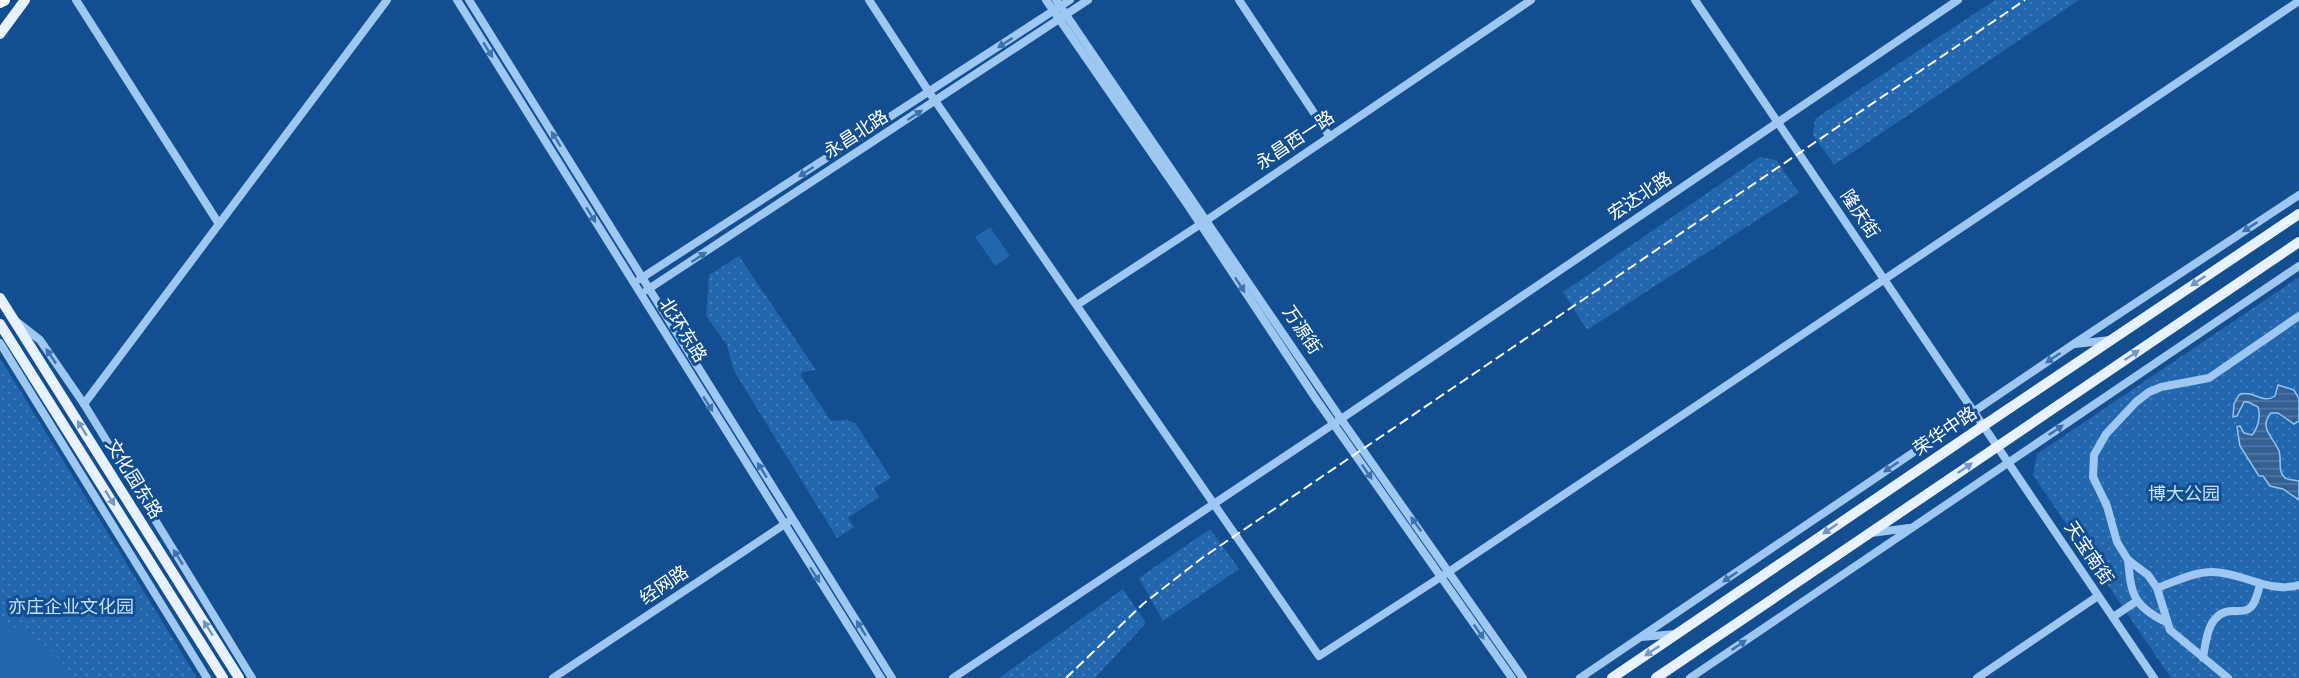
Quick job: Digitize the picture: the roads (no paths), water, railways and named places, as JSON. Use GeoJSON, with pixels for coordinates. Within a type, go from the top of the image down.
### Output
{"type":"FeatureCollection","features":[{"type":"Feature","properties":{"kind":"main road"},"geometry":{"type":"LineString","coordinates":[[0,34],[25,0]]}},
{"type":"Feature","properties":{"kind":"main road","name":"荣华中路"},"geometry":{"type":"LineString","coordinates":[[1612,678],[2110,339],[2299,214]]}},
{"type":"Feature","properties":{"kind":"main road"},"geometry":{"type":"LineString","coordinates":[[1656,678],[2299,242]]}},
{"type":"Feature","properties":{"kind":"main road","name":"文化园东路"},"geometry":{"type":"LineString","coordinates":[[0,298],[239,678]]}},
{"type":"Feature","properties":{"kind":"main road","name":"文化园东路"},"geometry":{"type":"LineString","coordinates":[[0,324],[223,678]]}},
{"type":"Feature","properties":{"kind":"street"},"geometry":{"type":"LineString","coordinates":[[76,0],[219,224]]}},
{"type":"Feature","properties":{"kind":"street"},"geometry":{"type":"LineString","coordinates":[[84,404],[387,0]]}},
{"type":"Feature","properties":{"kind":"street","name":"北环东路"},"geometry":{"type":"LineString","coordinates":[[457,0],[783,525],[881,678]]}},
{"type":"Feature","properties":{"kind":"street","name":"北环东路"},"geometry":{"type":"LineString","coordinates":[[469,0],[892,678]]}},
{"type":"Feature","properties":{"kind":"street"},"geometry":{"type":"LineString","coordinates":[[869,0],[929,92],[1319,656],[1450,572],[2299,1]]}},
{"type":"Feature","properties":{"kind":"street","name":"万源街"},"geometry":{"type":"LineString","coordinates":[[1046,0],[1059,10],[1204,222],[1441,577],[1512,678]]}},
{"type":"Feature","properties":{"kind":"street","name":"永昌北路"},"geometry":{"type":"LineString","coordinates":[[641,294],[936,101],[1070,0]]}},
{"type":"Feature","properties":{"kind":"street","name":"永昌北路"},"geometry":{"type":"LineString","coordinates":[[634,283],[1059,10],[1088,0]]}},
{"type":"Feature","properties":{"kind":"street"},"geometry":{"type":"LineString","coordinates":[[1239,0],[1329,137]]}},
{"type":"Feature","properties":{"kind":"street","name":"永昌西一路"},"geometry":{"type":"LineString","coordinates":[[1077,305],[1204,222],[1531,0]]}},
{"type":"Feature","properties":{"kind":"street","name":"隆庆街"},"geometry":{"type":"LineString","coordinates":[[1695,0],[1996,447]]}},
{"type":"Feature","properties":{"kind":"street","name":"宏达北路"},"geometry":{"type":"LineString","coordinates":[[953,678],[1337,422],[1958,0]]}},
{"type":"Feature","properties":{"kind":"street"},"geometry":{"type":"LineString","coordinates":[[1581,678],[2072,345],[2299,195]]}},
{"type":"Feature","properties":{"kind":"street"},"geometry":{"type":"LineString","coordinates":[[1690,678],[2299,266]]}},
{"type":"Feature","properties":{"kind":"street"},"geometry":{"type":"LineString","coordinates":[[2167,628],[2157,588],[2148,575],[2128,560],[2116,542],[2107,506],[2093,477],[2094,455],[2106,434],[2136,402],[2149,392],[2161,387],[2209,378],[2299,316]]}},
{"type":"Feature","properties":{"kind":"street"},"geometry":{"type":"LineString","coordinates":[[15,321],[40,340],[84,404],[252,678]]}},
{"type":"Feature","properties":{"kind":"street"},"geometry":{"type":"LineString","coordinates":[[2072,345],[2110,339]]}},
{"type":"Feature","properties":{"kind":"street"},"geometry":{"type":"LineString","coordinates":[[0,343],[207,678]]}},
{"type":"Feature","properties":{"kind":"street","name":"万源街"},"geometry":{"type":"LineString","coordinates":[[1337,422],[1450,572],[1523,678]]}},
{"type":"Feature","properties":{"kind":"street","name":"天宝南街"},"geometry":{"type":"LineString","coordinates":[[1996,447],[2154,678]]}},
{"type":"Feature","properties":{"kind":"street","name":"经网路"},"geometry":{"type":"LineString","coordinates":[[553,678],[793,519]]}},
{"type":"Feature","properties":{"kind":"street"},"geometry":{"type":"LineString","coordinates":[[1870,532],[1912,527]]}},
{"type":"Feature","properties":{"kind":"street"},"geometry":{"type":"LineString","coordinates":[[2128,560],[2130,581],[2138,601],[2148,613],[2228,678]]}},
{"type":"Feature","properties":{"kind":"street"},"geometry":{"type":"LineString","coordinates":[[2157,588],[2211,572],[2243,576],[2260,585],[2283,588],[2299,585]]}},
{"type":"Feature","properties":{"kind":"street"},"geometry":{"type":"LineString","coordinates":[[2203,658],[2205,636],[2217,617],[2226,611],[2246,611],[2252,606],[2260,585]]}},
{"type":"Feature","properties":{"kind":"street"},"geometry":{"type":"LineString","coordinates":[[1977,678],[2098,596]]}},
{"type":"Feature","properties":{"kind":"street"},"geometry":{"type":"LineString","coordinates":[[2113,617],[2138,601]]}},
{"type":"Feature","properties":{"kind":"street"},"geometry":{"type":"LineString","coordinates":[[1641,637],[1677,634]]}},
{"type":"Feature","properties":{"kind":"street"},"geometry":{"type":"LineString","coordinates":[[202,669],[214,678]]}},
{"type":"Feature","properties":{"kind":"railway"},"geometry":{"type":"LineString","coordinates":[[1066,678],[1143,604],[1202,558],[2025,0]]}},
{"type":"Feature","properties":{"kind":"park label","name":"博大公园"},"geometry":{"type":"Point","coordinates":[2184,494]}},
{"type":"Feature","properties":{"kind":"park label","name":"亦庄企业文化园"},"geometry":{"type":"Point","coordinates":[71,607]}}]}
